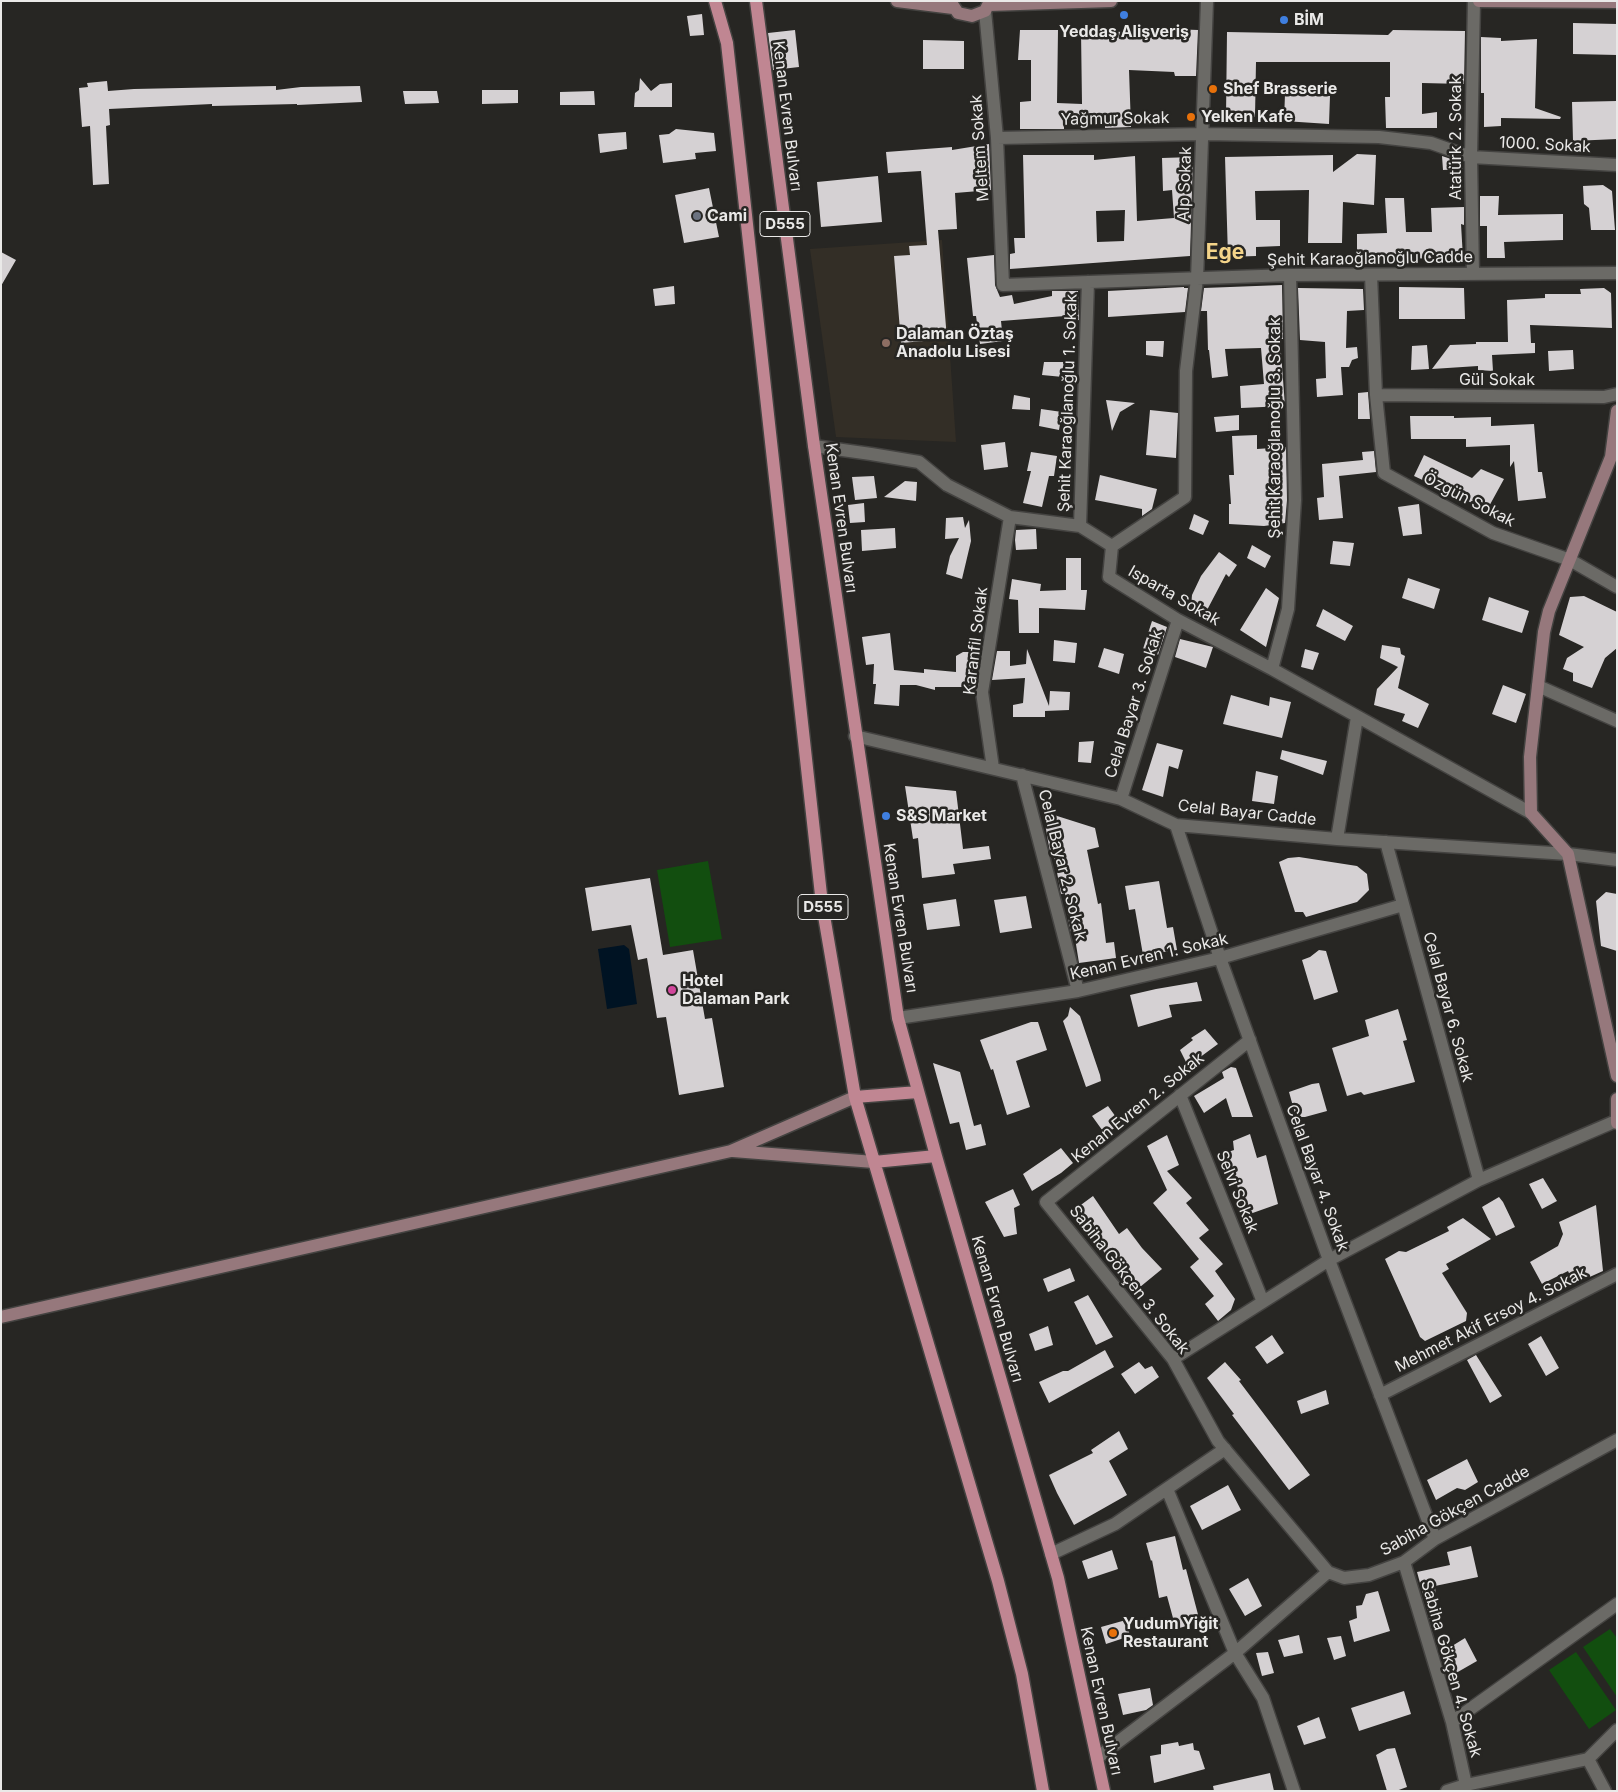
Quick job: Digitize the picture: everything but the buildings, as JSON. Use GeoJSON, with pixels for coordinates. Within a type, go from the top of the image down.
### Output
{"type":"FeatureCollection","features":[{"type":"Feature","properties":{"kind":"main road","name":"D555"},"geometry":{"type":"LineString","coordinates":[[715,1],[727,43],[822,904],[855,1097],[998,1582],[1022,1674],[1043,1791]]}},
{"type":"Feature","properties":{"kind":"main road","name":"Kenan Evren Bulvarı"},"geometry":{"type":"LineString","coordinates":[[756,1],[814,446],[855,736],[898,1018],[1060,1587],[1104,1791]]}},
{"type":"Feature","properties":{"kind":"main road"},"geometry":{"type":"LineString","coordinates":[[855,1097],[918,1092]]}},
{"type":"Feature","properties":{"kind":"main road"},"geometry":{"type":"LineString","coordinates":[[874,1162],[936,1156]]}},
{"type":"Feature","properties":{"kind":"street"},"geometry":{"type":"LineString","coordinates":[[897,1],[951,4],[958,13],[972,16],[988,6],[1111,1]]}},
{"type":"Feature","properties":{"kind":"street","name":"Alp Sokak"},"geometry":{"type":"LineString","coordinates":[[1112,546],[1185,497],[1186,371],[1198,279],[1207,1]]}},
{"type":"Feature","properties":{"kind":"street","name":"Atatürk 2. Sokak"},"geometry":{"type":"LineString","coordinates":[[1473,274],[1471,158],[1474,1]]}},
{"type":"Feature","properties":{"kind":"street"},"geometry":{"type":"LineString","coordinates":[[1478,1],[1617,2]]}},
{"type":"Feature","properties":{"kind":"street","name":"Meltem Sokak"},"geometry":{"type":"LineString","coordinates":[[988,6],[997,138],[1003,284]]}},
{"type":"Feature","properties":{"kind":"street","name":"Yağmur Sokak"},"geometry":{"type":"LineString","coordinates":[[997,138],[1204,134],[1379,137],[1432,143],[1471,158]]}},
{"type":"Feature","properties":{"kind":"street","name":"1000. Sokak"},"geometry":{"type":"LineString","coordinates":[[1471,158],[1617,165]]}},
{"type":"Feature","properties":{"kind":"street","name":"Şehit Karaoğlanoğlu Cadde"},"geometry":{"type":"LineString","coordinates":[[1003,284],[1290,275],[1617,273]]}},
{"type":"Feature","properties":{"kind":"street","name":"Şehit Karaoğlanoğlu 3. Sokak"},"geometry":{"type":"LineString","coordinates":[[1272,669],[1288,609],[1295,500],[1290,275]]}},
{"type":"Feature","properties":{"kind":"street"},"geometry":{"type":"LineString","coordinates":[[1371,275],[1376,395]]}},
{"type":"Feature","properties":{"kind":"street","name":"Şehit Karaoğlanoğlu 1. Sokak"},"geometry":{"type":"LineString","coordinates":[[1080,526],[1088,282]]}},
{"type":"Feature","properties":{"kind":"street","name":"Gül Sokak"},"geometry":{"type":"LineString","coordinates":[[1376,395],[1604,397],[1617,394]]}},
{"type":"Feature","properties":{"kind":"street","name":"Özgün Sokak"},"geometry":{"type":"LineString","coordinates":[[1376,395],[1384,473],[1493,534],[1570,560],[1617,587]]}},
{"type":"Feature","properties":{"kind":"street"},"geometry":{"type":"LineString","coordinates":[[1617,411],[1611,457],[1549,611],[1544,632],[1530,757],[1531,813],[1568,854],[1617,1076]]}},
{"type":"Feature","properties":{"kind":"street"},"geometry":{"type":"LineString","coordinates":[[814,446],[919,462],[947,484],[1010,517],[1080,526],[1112,546]]}},
{"type":"Feature","properties":{"kind":"street","name":"Karanfil Sokak"},"geometry":{"type":"LineString","coordinates":[[993,768],[982,692],[1010,517]]}},
{"type":"Feature","properties":{"kind":"street","name":"Isparta Sokak"},"geometry":{"type":"LineString","coordinates":[[1112,546],[1109,576],[1178,620],[1272,669],[1531,813]]}},
{"type":"Feature","properties":{"kind":"street","name":"Celal Bayar 3. Sokak"},"geometry":{"type":"LineString","coordinates":[[1121,799],[1178,620]]}},
{"type":"Feature","properties":{"kind":"street"},"geometry":{"type":"LineString","coordinates":[[1538,686],[1617,721]]}},
{"type":"Feature","properties":{"kind":"street"},"geometry":{"type":"LineString","coordinates":[[1337,839],[1357,716]]}},
{"type":"Feature","properties":{"kind":"street","name":"Celal Bayar Cadde"},"geometry":{"type":"LineString","coordinates":[[855,736],[1121,799],[1176,825],[1337,839],[1568,854],[1617,860]]}},
{"type":"Feature","properties":{"kind":"street","name":"Celal Bayar 2. Sokak"},"geometry":{"type":"LineString","coordinates":[[1022,775],[1078,991]]}},
{"type":"Feature","properties":{"kind":"street","name":"Celal Bayar 4. Sokak"},"geometry":{"type":"LineString","coordinates":[[1176,825],[1220,958],[1329,1260],[1435,1539]]}},
{"type":"Feature","properties":{"kind":"street","name":"Celal Bayar 6. Sokak"},"geometry":{"type":"LineString","coordinates":[[1386,842],[1479,1180]]}},
{"type":"Feature","properties":{"kind":"street","name":"Kenan Evren 1. Sokak"},"geometry":{"type":"LineString","coordinates":[[898,1018],[1078,991],[1220,958],[1403,905]]}},
{"type":"Feature","properties":{"kind":"street","name":"Kenan Evren 2. Sokak"},"geometry":{"type":"LineString","coordinates":[[1046,1202],[1250,1040]]}},
{"type":"Feature","properties":{"kind":"street","name":"Selvi Sokak"},"geometry":{"type":"LineString","coordinates":[[1180,1094],[1264,1302]]}},
{"type":"Feature","properties":{"kind":"street"},"geometry":{"type":"LineString","coordinates":[[1,1318],[731,1151],[855,1097]]}},
{"type":"Feature","properties":{"kind":"street"},"geometry":{"type":"LineString","coordinates":[[1173,1359],[1329,1260],[1479,1180],[1617,1122],[1617,1099]]}},
{"type":"Feature","properties":{"kind":"street"},"geometry":{"type":"LineString","coordinates":[[731,1151],[874,1162]]}},
{"type":"Feature","properties":{"kind":"street","name":"Sabiha Gökçen 3. Sokak"},"geometry":{"type":"LineString","coordinates":[[1046,1202],[1173,1359],[1218,1441],[1328,1572]]}},
{"type":"Feature","properties":{"kind":"street","name":"Mehmet Akif Ersoy 4. Sokak"},"geometry":{"type":"LineString","coordinates":[[1380,1395],[1617,1274]]}},
{"type":"Feature","properties":{"kind":"street","name":"Sabiha Gökçen Cadde"},"geometry":{"type":"LineString","coordinates":[[1328,1572],[1344,1578],[1369,1575],[1404,1562],[1435,1539],[1617,1440]]}},
{"type":"Feature","properties":{"kind":"street"},"geometry":{"type":"LineString","coordinates":[[1051,1554],[1115,1524],[1225,1449]]}},
{"type":"Feature","properties":{"kind":"street"},"geometry":{"type":"LineString","coordinates":[[1166,1489],[1235,1653],[1263,1698],[1294,1791]]}},
{"type":"Feature","properties":{"kind":"street","name":"Sabiha Gökçen 4. Sokak"},"geometry":{"type":"LineString","coordinates":[[1404,1562],[1452,1722],[1466,1785]]}},
{"type":"Feature","properties":{"kind":"street"},"geometry":{"type":"LineString","coordinates":[[1097,1758],[1235,1653],[1328,1572]]}},
{"type":"Feature","properties":{"kind":"street"},"geometry":{"type":"LineString","coordinates":[[1452,1722],[1617,1604]]}},
{"type":"Feature","properties":{"kind":"street"},"geometry":{"type":"LineString","coordinates":[[1447,1791],[1466,1785],[1588,1759],[1617,1730]]}},
{"type":"Feature","properties":{"kind":"street"},"geometry":{"type":"LineString","coordinates":[[1588,1759],[1605,1791]]}},
{"type":"Feature","properties":{"kind":"shaded area","name":"Dalaman Öztaş Anadolu Lisesi"},"geometry":{"type":"Polygon","coordinates":[[[942,240],[956,442],[836,437],[810,249],[942,240]]]}},
{"type":"Feature","properties":{"kind":"green space"},"geometry":{"type":"Polygon","coordinates":[[[708,861],[722,939],[670,947],[657,870],[708,861]]]}},
{"type":"Feature","properties":{"kind":"green space"},"geometry":{"type":"Polygon","coordinates":[[[1610,1629],[1617,1638],[1617,1697],[1583,1647],[1610,1629]]]}},
{"type":"Feature","properties":{"kind":"green space"},"geometry":{"type":"Polygon","coordinates":[[[1576,1652],[1616,1710],[1589,1729],[1549,1670],[1576,1652]]]}},
{"type":"Feature","properties":{"kind":"water"},"geometry":{"type":"Polygon","coordinates":[[[624,945],[629,949],[637,1004],[607,1009],[598,949],[624,945]]]}},
{"type":"Feature","properties":{"kind":"place","name":"Yeddaş Alişveriş"},"geometry":{"type":"Point","coordinates":[1124,15]}},
{"type":"Feature","properties":{"kind":"place","name":"BİM"},"geometry":{"type":"Point","coordinates":[1284,20]}},
{"type":"Feature","properties":{"kind":"place","name":"Shef Brasserie"},"geometry":{"type":"Point","coordinates":[1213,89]}},
{"type":"Feature","properties":{"kind":"place","name":"Yelken Kafe"},"geometry":{"type":"Point","coordinates":[1191,117]}},
{"type":"Feature","properties":{"kind":"place","name":"Cami"},"geometry":{"type":"Point","coordinates":[697,216]}},
{"type":"Feature","properties":{"kind":"place","name":"Dalaman Öztaş Anadolu Lisesi"},"geometry":{"type":"Point","coordinates":[886,343]}},
{"type":"Feature","properties":{"kind":"place","name":"S&S Market"},"geometry":{"type":"Point","coordinates":[886,816]}},
{"type":"Feature","properties":{"kind":"place","name":"Hotel Dalaman Park"},"geometry":{"type":"Point","coordinates":[672,990]}},
{"type":"Feature","properties":{"kind":"place","name":"Yudum Yiğit Restaurant"},"geometry":{"type":"Point","coordinates":[1113,1633]}},
{"type":"Feature","properties":{"kind":"district","name":"Ege"},"geometry":{"type":"Point","coordinates":[1225,253]}}]}
